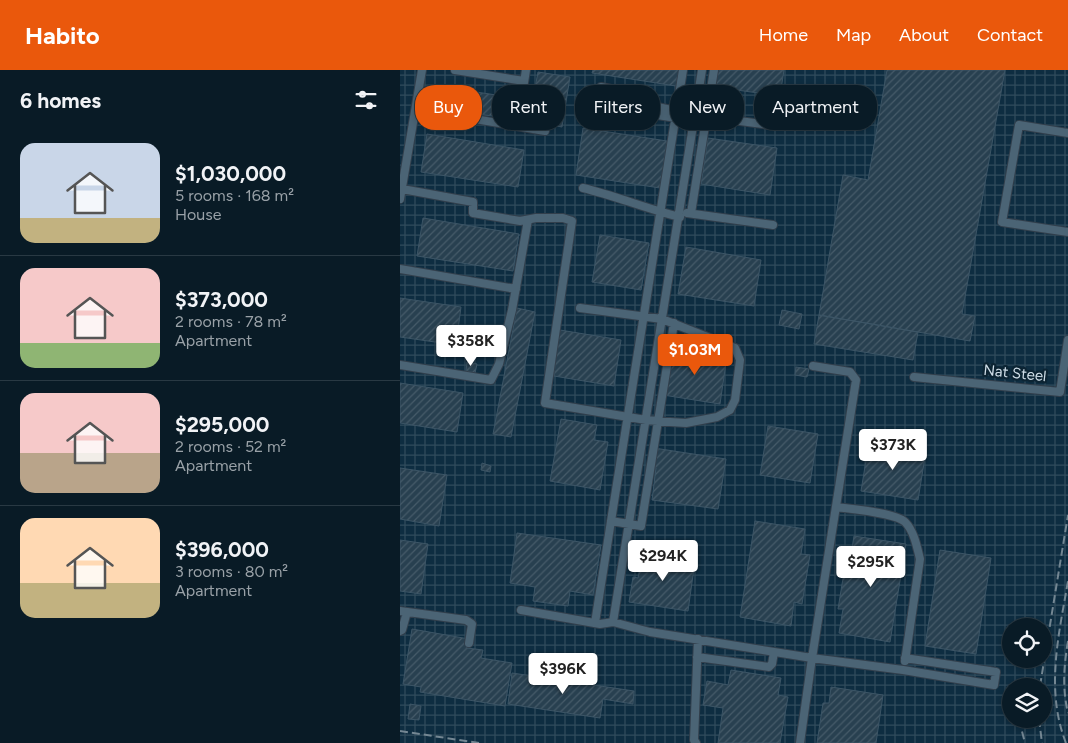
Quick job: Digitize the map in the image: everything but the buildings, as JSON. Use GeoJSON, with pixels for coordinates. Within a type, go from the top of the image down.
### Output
{"type":"FeatureCollection","features":[{"type":"Feature","properties":{"kind":"street"},"geometry":{"type":"LineString","coordinates":[[420,85],[422,70]]}},
{"type":"Feature","properties":{"kind":"street"},"geometry":{"type":"LineString","coordinates":[[455,70],[524,81]]}},
{"type":"Feature","properties":{"kind":"street"},"geometry":{"type":"LineString","coordinates":[[523,85],[526,70]]}},
{"type":"Feature","properties":{"kind":"street"},"geometry":{"type":"LineString","coordinates":[[681,85],[683,70]]}},
{"type":"Feature","properties":{"kind":"street"},"geometry":{"type":"LineString","coordinates":[[700,85],[702,70]]}},
{"type":"Feature","properties":{"kind":"street"},"geometry":{"type":"LineString","coordinates":[[712,85],[714,70]]}},
{"type":"Feature","properties":{"kind":"street"},"geometry":{"type":"LineString","coordinates":[[400,199],[415,115]]}},
{"type":"Feature","properties":{"kind":"street"},"geometry":{"type":"LineString","coordinates":[[1068,133],[1019,125],[1002,222],[1068,232]]}},
{"type":"Feature","properties":{"kind":"street"},"geometry":{"type":"LineString","coordinates":[[539,130],[544,131]]}},
{"type":"Feature","properties":{"kind":"street"},"geometry":{"type":"LineString","coordinates":[[595,623],[674,130]]}},
{"type":"Feature","properties":{"kind":"street"},"geometry":{"type":"LineString","coordinates":[[613,622],[693,130]]}},
{"type":"Feature","properties":{"kind":"street"},"geometry":{"type":"LineString","coordinates":[[692,214],[705,130]]}},
{"type":"Feature","properties":{"kind":"street"},"geometry":{"type":"LineString","coordinates":[[583,188],[612,195],[660,212],[772,224]]}},
{"type":"Feature","properties":{"kind":"street"},"geometry":{"type":"LineString","coordinates":[[402,189],[473,202],[472,213],[520,221],[563,218],[572,221],[545,403],[646,420],[686,423],[717,417],[730,410],[735,400],[740,360],[735,348],[662,319],[580,308]]}},
{"type":"Feature","properties":{"kind":"street"},"geometry":{"type":"LineString","coordinates":[[400,365],[491,380],[499,364],[516,289],[528,220]]}},
{"type":"Feature","properties":{"kind":"street"},"geometry":{"type":"LineString","coordinates":[[400,269],[516,289]]}},
{"type":"Feature","properties":{"kind":"street"},"geometry":{"type":"LineString","coordinates":[[610,520],[641,526],[674,323]]}},
{"type":"Feature","properties":{"kind":"street","name":"Nat Steel"},"geometry":{"type":"LineString","coordinates":[[914,377],[1060,392],[1068,340]]}},
{"type":"Feature","properties":{"kind":"street"},"geometry":{"type":"LineString","coordinates":[[800,743],[856,380],[850,372],[813,366]]}},
{"type":"Feature","properties":{"kind":"street"},"geometry":{"type":"LineString","coordinates":[[836,507],[899,518],[909,528],[920,558],[903,670]]}},
{"type":"Feature","properties":{"kind":"street"},"geometry":{"type":"LineString","coordinates":[[521,610],[595,623],[613,622],[650,632],[698,640],[994,685],[996,672],[905,658]]}},
{"type":"Feature","properties":{"kind":"street"},"geometry":{"type":"LineString","coordinates":[[400,632],[402,630],[403,612],[466,620],[472,624],[469,643]]}},
{"type":"Feature","properties":{"kind":"street"},"geometry":{"type":"LineString","coordinates":[[696,743],[694,740],[698,640]]}},
{"type":"Feature","properties":{"kind":"street"},"geometry":{"type":"LineString","coordinates":[[697,656],[769,668],[772,664],[774,652]]}},
{"type":"Feature","properties":{"kind":"shaded area"},"geometry":{"type":"Polygon","coordinates":[[[400,70],[1068,70],[1068,743],[400,743],[400,70]]]}},
{"type":"Feature","properties":{"kind":"railway"},"geometry":{"type":"LineString","coordinates":[[1041,678],[1068,515]]}},
{"type":"Feature","properties":{"kind":"railway"},"geometry":{"type":"LineString","coordinates":[[1066,743],[1056,703],[1055,682],[1058,642],[1068,581]]}},
{"type":"Feature","properties":{"kind":"railway"},"geometry":{"type":"LineString","coordinates":[[1068,641],[1064,677],[1068,713]]}},
{"type":"Feature","properties":{"kind":"railway"},"geometry":{"type":"LineString","coordinates":[[1021,728],[1025,743]]}},
{"type":"Feature","properties":{"kind":"railway"},"geometry":{"type":"LineString","coordinates":[[1040,728],[1042,743]]}},
{"type":"Feature","properties":{"kind":"railway"},"geometry":{"type":"LineString","coordinates":[[400,731],[479,743]]}}]}
